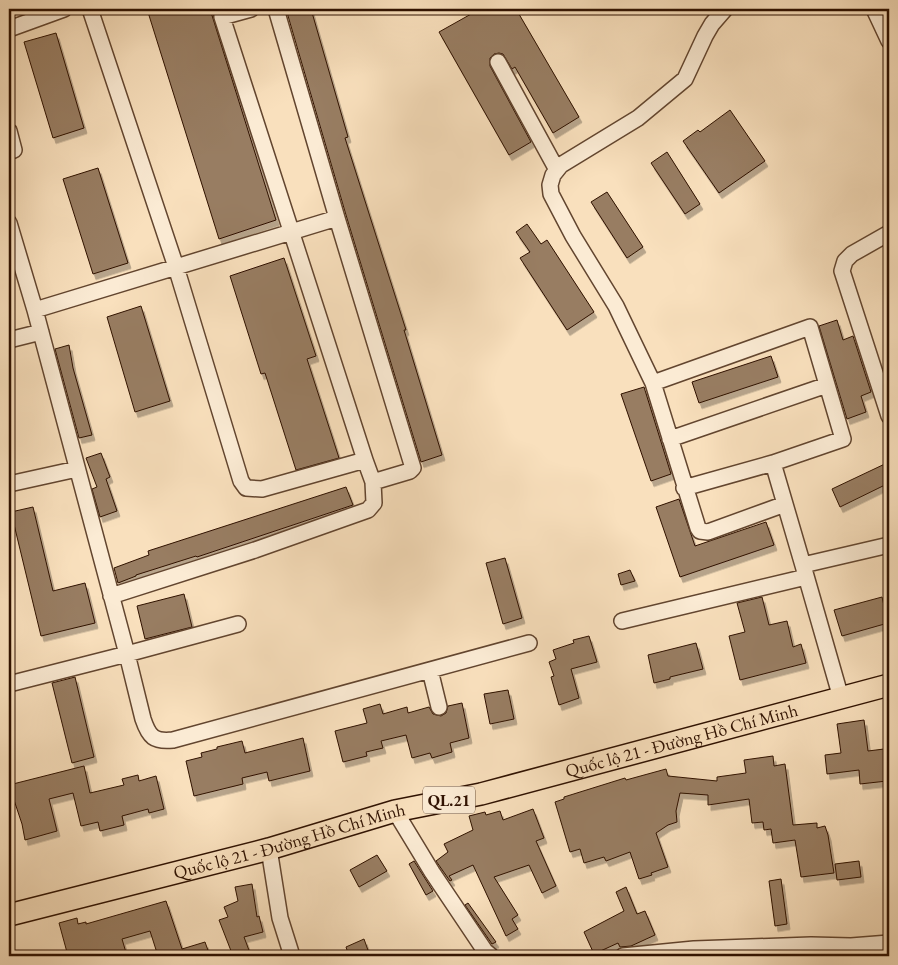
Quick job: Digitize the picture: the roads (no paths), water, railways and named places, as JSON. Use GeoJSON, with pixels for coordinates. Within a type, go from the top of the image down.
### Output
{"type":"FeatureCollection","features":[{"type":"Feature","properties":{"kind":"highway","name":"Quốc lộ 21 - Đường Hồ Chí Minh"},"geometry":{"type":"LineString","coordinates":[[9,915],[269,848],[395,811],[480,794],[889,686]]}},
{"type":"Feature","properties":{"kind":"street"},"geometry":{"type":"LineString","coordinates":[[9,29],[64,9]]}},
{"type":"Feature","properties":{"kind":"street"},"geometry":{"type":"LineString","coordinates":[[90,9],[176,267],[243,484],[249,489],[262,489],[365,460]]}},
{"type":"Feature","properties":{"kind":"street"},"geometry":{"type":"LineString","coordinates":[[111,596],[255,550],[368,510],[374,503],[373,482],[291,233],[222,13],[251,9]]}},
{"type":"Feature","properties":{"kind":"street"},"geometry":{"type":"LineString","coordinates":[[276,9],[412,468],[410,471],[373,482]]}},
{"type":"Feature","properties":{"kind":"street"},"geometry":{"type":"LineString","coordinates":[[726,9],[712,24],[685,79],[638,118],[562,165],[553,175],[550,194],[573,236],[616,306],[654,382],[684,488],[698,528],[708,532],[785,504]]}},
{"type":"Feature","properties":{"kind":"street"},"geometry":{"type":"LineString","coordinates":[[874,9],[889,41]]}},
{"type":"Feature","properties":{"kind":"street"},"geometry":{"type":"LineString","coordinates":[[498,62],[557,170]]}},
{"type":"Feature","properties":{"kind":"street"},"geometry":{"type":"LineString","coordinates":[[9,131],[14,150]]}},
{"type":"Feature","properties":{"kind":"street"},"geometry":{"type":"LineString","coordinates":[[35,310],[337,218]]}},
{"type":"Feature","properties":{"kind":"street"},"geometry":{"type":"LineString","coordinates":[[9,223],[41,332],[146,729],[156,739],[162,741],[173,740],[530,643]]}},
{"type":"Feature","properties":{"kind":"street"},"geometry":{"type":"LineString","coordinates":[[889,232],[852,254],[845,260],[842,271],[889,416]]}},
{"type":"Feature","properties":{"kind":"street"},"geometry":{"type":"LineString","coordinates":[[654,382],[810,327],[843,439],[774,463],[684,488]]}},
{"type":"Feature","properties":{"kind":"street"},"geometry":{"type":"LineString","coordinates":[[9,340],[41,332]]}},
{"type":"Feature","properties":{"kind":"street"},"geometry":{"type":"LineString","coordinates":[[670,439],[827,385]]}},
{"type":"Feature","properties":{"kind":"street"},"geometry":{"type":"LineString","coordinates":[[774,463],[841,698]]}},
{"type":"Feature","properties":{"kind":"street"},"geometry":{"type":"LineString","coordinates":[[9,484],[77,469]]}},
{"type":"Feature","properties":{"kind":"street"},"geometry":{"type":"LineString","coordinates":[[622,621],[805,571],[889,545]]}},
{"type":"Feature","properties":{"kind":"street"},"geometry":{"type":"LineString","coordinates":[[9,684],[238,624]]}},
{"type":"Feature","properties":{"kind":"street"},"geometry":{"type":"LineString","coordinates":[[430,670],[440,707]]}},
{"type":"Feature","properties":{"kind":"street"},"geometry":{"type":"LineString","coordinates":[[395,811],[432,872],[491,956]]}},
{"type":"Feature","properties":{"kind":"street"},"geometry":{"type":"LineString","coordinates":[[269,848],[280,918],[292,956]]}},
{"type":"Feature","properties":{"kind":"street"},"geometry":{"type":"LineString","coordinates":[[623,956],[694,949],[811,945],[888,947]]}}]}
